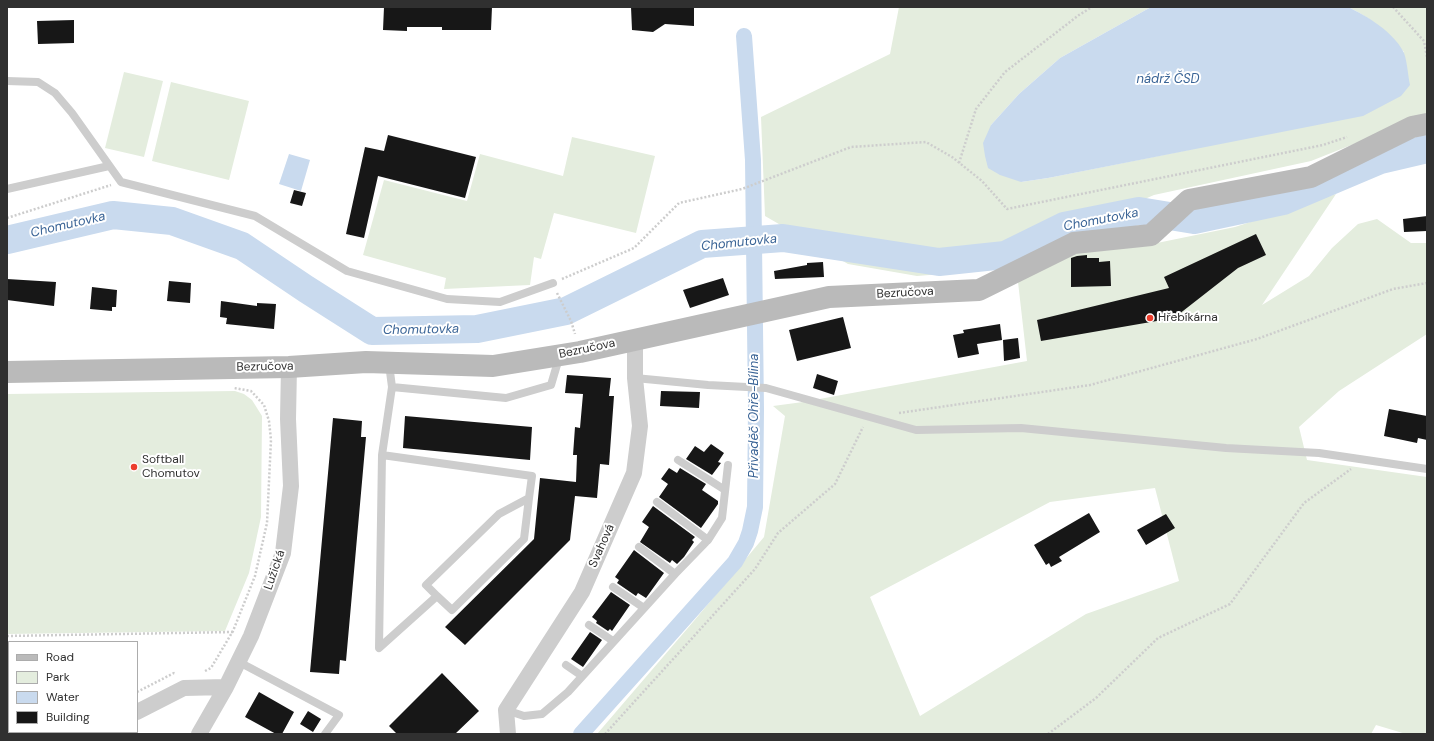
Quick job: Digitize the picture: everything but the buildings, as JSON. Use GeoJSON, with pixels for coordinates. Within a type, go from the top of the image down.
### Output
{"type":"FeatureCollection","features":[{"type":"Feature","properties":{"kind":"street","name":"Bezručova"},"geometry":{"type":"LineString","coordinates":[[7,372],[289,367],[366,362],[389,364],[493,366],[560,355],[829,297],[979,290],[1074,244],[1151,235],[1189,200],[1312,177],[1412,127],[1427,124]]}},
{"type":"Feature","properties":{"kind":"street","name":"Svahová"},"geometry":{"type":"LineString","coordinates":[[506,710],[582,592],[634,473],[640,426],[635,378],[635,339]]}},
{"type":"Feature","properties":{"kind":"street","name":"Lužická"},"geometry":{"type":"LineString","coordinates":[[199,734],[226,688],[251,636],[282,553],[291,486],[288,418],[289,367]]}},
{"type":"Feature","properties":{"kind":"street"},"geometry":{"type":"LineString","coordinates":[[138,711],[184,688],[226,688]]}},
{"type":"Feature","properties":{"kind":"street"},"geometry":{"type":"LineString","coordinates":[[506,710],[508,734]]}},
{"type":"Feature","properties":{"kind":"lane"},"geometry":{"type":"LineString","coordinates":[[7,81],[38,82],[56,93],[121,182],[255,216],[346,271],[447,299],[500,302],[553,283]]}},
{"type":"Feature","properties":{"kind":"lane"},"geometry":{"type":"LineString","coordinates":[[7,189],[109,166]]}},
{"type":"Feature","properties":{"kind":"lane"},"geometry":{"type":"LineString","coordinates":[[392,388],[506,398],[551,386],[560,355]]}},
{"type":"Feature","properties":{"kind":"lane"},"geometry":{"type":"LineString","coordinates":[[389,364],[392,388],[382,455],[379,648],[437,596]]}},
{"type":"Feature","properties":{"kind":"lane"},"geometry":{"type":"LineString","coordinates":[[635,378],[766,388],[916,430],[1021,428],[1226,448],[1319,453],[1427,469]]}},
{"type":"Feature","properties":{"kind":"lane"},"geometry":{"type":"LineString","coordinates":[[382,455],[532,476],[524,539],[452,610],[426,585],[499,514],[529,498]]}},
{"type":"Feature","properties":{"kind":"lane"},"geometry":{"type":"LineString","coordinates":[[678,460],[725,490]]}},
{"type":"Feature","properties":{"kind":"lane"},"geometry":{"type":"LineString","coordinates":[[506,710],[524,716],[542,714],[568,692],[613,641],[708,540],[722,518],[728,465]]}},
{"type":"Feature","properties":{"kind":"lane"},"geometry":{"type":"LineString","coordinates":[[657,502],[708,540]]}},
{"type":"Feature","properties":{"kind":"lane"},"geometry":{"type":"LineString","coordinates":[[639,547],[675,574]]}},
{"type":"Feature","properties":{"kind":"lane"},"geometry":{"type":"LineString","coordinates":[[613,587],[644,608]]}},
{"type":"Feature","properties":{"kind":"lane"},"geometry":{"type":"LineString","coordinates":[[589,625],[613,641]]}},
{"type":"Feature","properties":{"kind":"lane"},"geometry":{"type":"LineString","coordinates":[[239,662],[339,715],[325,734]]}},
{"type":"Feature","properties":{"kind":"lane"},"geometry":{"type":"LineString","coordinates":[[566,665],[582,676]]}},
{"type":"Feature","properties":{"kind":"path"},"geometry":{"type":"LineString","coordinates":[[959,163],[976,109],[1005,72],[1079,15],[1092,7]]}},
{"type":"Feature","properties":{"kind":"path"},"geometry":{"type":"LineString","coordinates":[[1393,7],[1424,41],[1427,57]]}},
{"type":"Feature","properties":{"kind":"path"},"geometry":{"type":"LineString","coordinates":[[571,321],[553,283],[634,248],[679,202],[742,189],[851,147],[926,142],[959,163],[982,181],[1007,209],[1323,145],[1353,135]]}},
{"type":"Feature","properties":{"kind":"path"},"geometry":{"type":"LineString","coordinates":[[7,218],[121,182]]}},
{"type":"Feature","properties":{"kind":"path"},"geometry":{"type":"LineString","coordinates":[[897,413],[1090,385],[1257,339],[1393,289],[1427,283]]}},
{"type":"Feature","properties":{"kind":"path"},"geometry":{"type":"LineString","coordinates":[[198,674],[211,668],[233,631],[255,576],[267,523],[271,440],[269,421],[264,405],[251,391],[230,387]]}},
{"type":"Feature","properties":{"kind":"path"},"geometry":{"type":"LineString","coordinates":[[605,734],[755,569],[778,533],[835,484],[868,416]]}},
{"type":"Feature","properties":{"kind":"path"},"geometry":{"type":"LineString","coordinates":[[1048,734],[1096,698],[1158,638],[1230,604],[1304,503],[1365,460]]}},
{"type":"Feature","properties":{"kind":"path"},"geometry":{"type":"LineString","coordinates":[[7,636],[233,631],[251,636]]}},
{"type":"Feature","properties":{"kind":"path"},"geometry":{"type":"LineString","coordinates":[[138,691],[174,673],[180,677]]}},
{"type":"Feature","properties":{"kind":"green space"},"geometry":{"type":"Polygon","coordinates":[[[899,7],[1151,7],[1060,58],[1019,94],[991,125],[1021,182],[1188,150],[1404,52],[1379,26],[1365,16],[1348,7],[1427,7],[1427,115],[1311,161],[1154,195],[979,271],[917,276],[848,264],[765,216],[761,117],[890,54],[899,7]]]}},
{"type":"Feature","properties":{"kind":"green space"},"geometry":{"type":"Polygon","coordinates":[[[124,72],[163,81],[144,157],[105,148],[124,72]]]}},
{"type":"Feature","properties":{"kind":"green space"},"geometry":{"type":"Polygon","coordinates":[[[171,82],[249,101],[229,180],[152,161],[171,82]]]}},
{"type":"Feature","properties":{"kind":"green space"},"geometry":{"type":"Polygon","coordinates":[[[572,137],[655,156],[636,233],[554,213],[541,259],[534,257],[530,285],[444,289],[446,278],[363,255],[384,180],[467,201],[480,154],[563,176],[572,137]]]}},
{"type":"Feature","properties":{"kind":"green space"},"geometry":{"type":"Polygon","coordinates":[[[1336,194],[1262,305],[1309,276],[1332,248],[1358,224],[1377,219],[1411,243],[1427,243],[1427,334],[1339,391],[1299,427],[1307,460],[1427,477],[1427,734],[1406,734],[1376,725],[1371,734],[597,734],[764,537],[785,416],[773,406],[803,402],[1027,361],[1018,282],[1075,249],[1157,243],[1235,227],[1336,194]],[[1155,488],[1050,502],[870,597],[920,716],[1086,614],[1179,581],[1155,488]]]}},
{"type":"Feature","properties":{"kind":"green space","name":"Softball Chomutov"},"geometry":{"type":"Polygon","coordinates":[[[235,391],[244,394],[252,400],[262,416],[261,517],[249,573],[225,631],[7,634],[7,394],[235,391]]]}},
{"type":"Feature","properties":{"kind":"water","name":"nádrž ČSD"},"geometry":{"type":"Polygon","coordinates":[[[1151,7],[1348,7],[1379,25],[1399,44],[1406,58],[1410,85],[1401,96],[1363,116],[1048,178],[1021,182],[1000,175],[988,168],[983,143],[991,125],[1019,94],[1060,58],[1151,7]]]}},
{"type":"Feature","properties":{"kind":"water"},"geometry":{"type":"Polygon","coordinates":[[[289,154],[310,160],[301,191],[279,184],[289,154]]]}},
{"type":"Feature","properties":{"kind":"waterway","name":"Přivaděč Ohře-Bílina"},"geometry":{"type":"LineString","coordinates":[[581,734],[735,562],[746,543],[750,531],[755,507],[756,410],[753,160],[744,36]]}},
{"type":"Feature","properties":{"kind":"waterway","name":"Chomutovka"},"geometry":{"type":"LineString","coordinates":[[7,240],[113,215],[172,221],[242,246],[372,331],[477,329],[566,311],[702,244],[783,238],[939,262],[1005,255],[1064,226],[1139,211],[1194,220],[1283,201],[1380,160],[1427,149]]}},
{"type":"Feature","properties":{"kind":"place","name":"Hřebíkárna"},"geometry":{"type":"Point","coordinates":[1150,318]}},
{"type":"Feature","properties":{"kind":"place","name":"Softball Chomutov"},"geometry":{"type":"Point","coordinates":[134,467]}}]}
